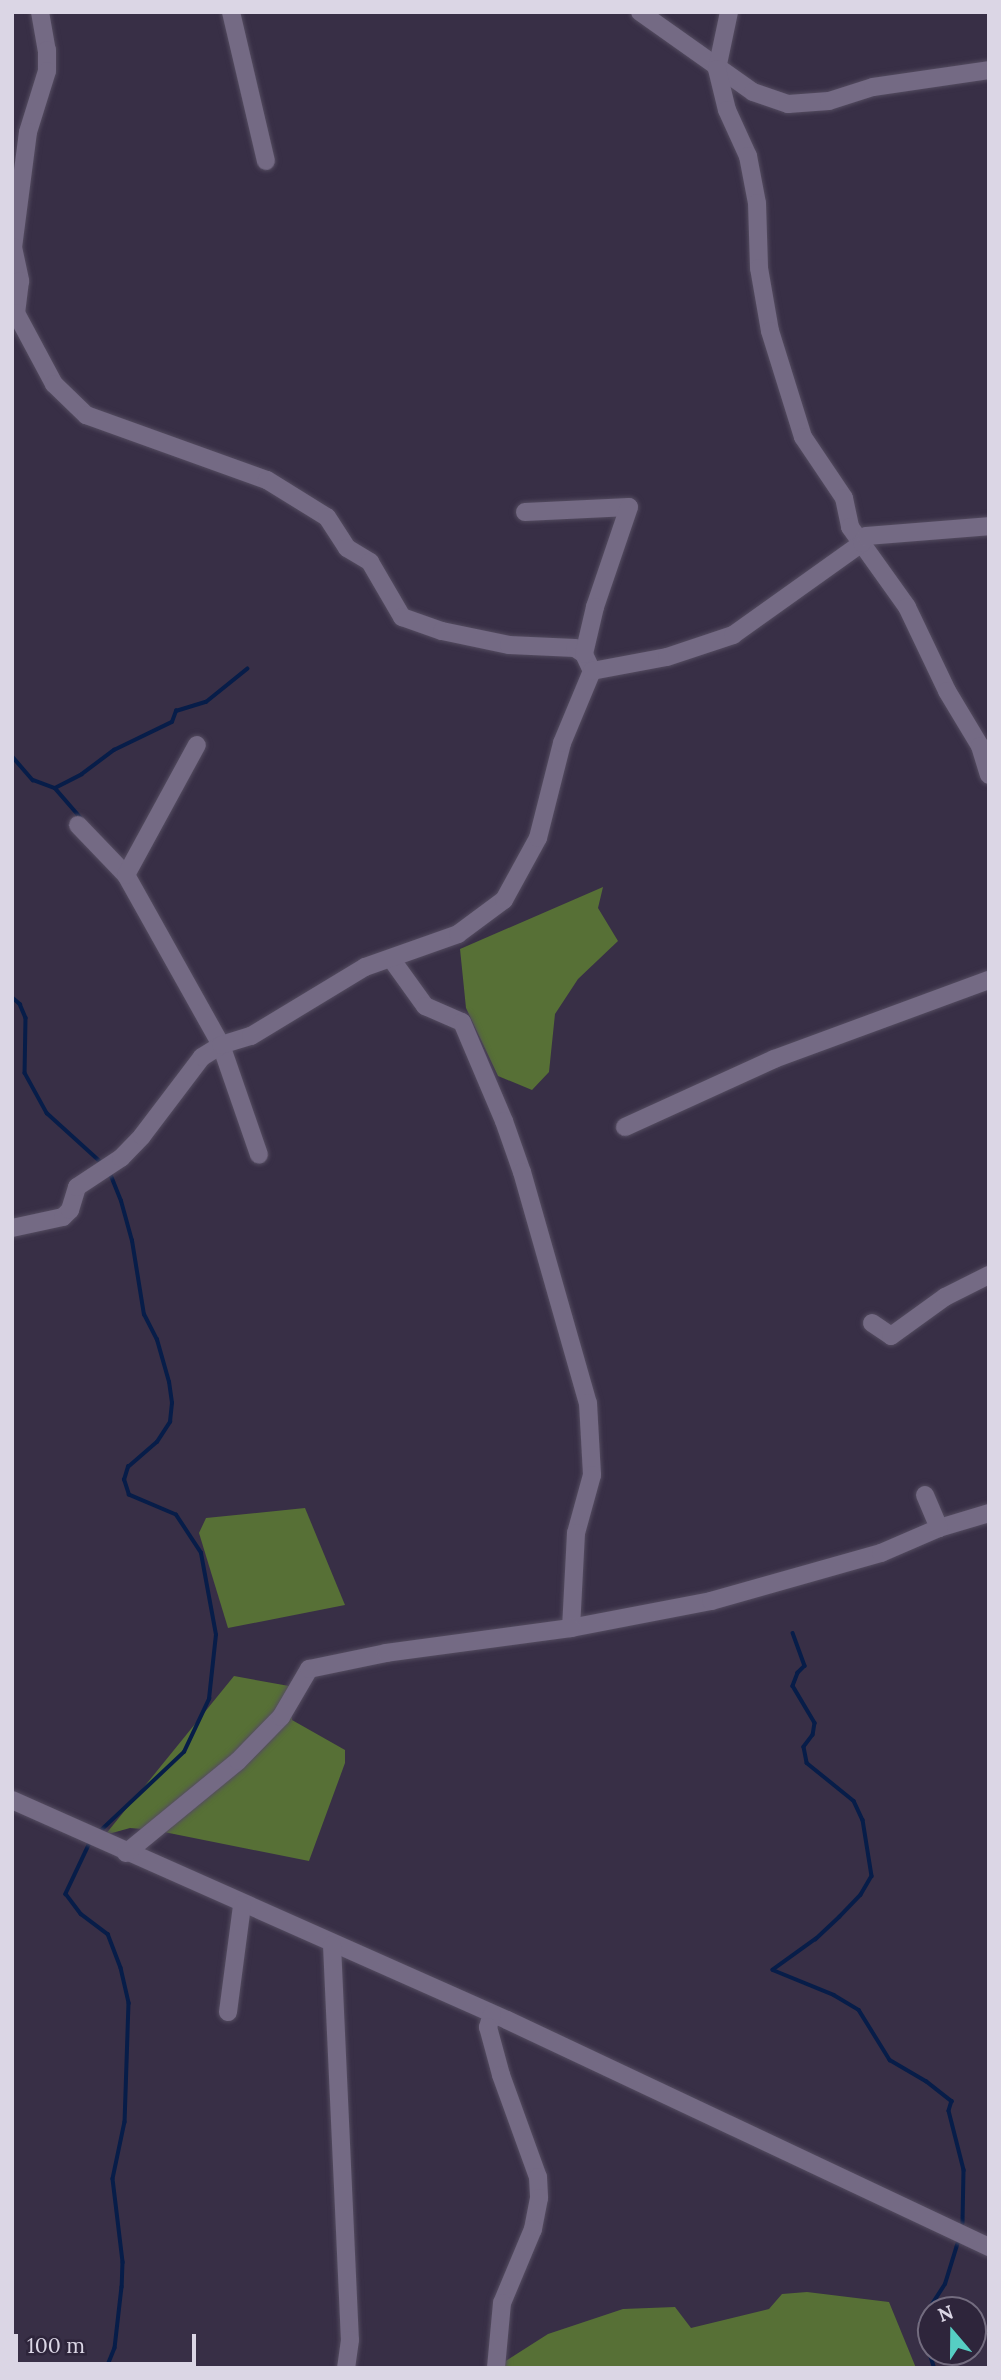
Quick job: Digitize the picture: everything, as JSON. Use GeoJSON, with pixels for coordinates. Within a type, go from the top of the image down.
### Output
{"type":"FeatureCollection","features":[{"type":"Feature","properties":{"kind":"street"},"geometry":{"type":"LineString","coordinates":[[12,1228],[63,1217],[70,1210],[77,1186],[121,1157],[142,1136],[202,1057],[221,1045],[251,1036],[365,967],[392,960],[458,934],[504,900],[538,838],[562,743],[592,671],[584,654],[575,648],[509,645],[442,631],[402,617],[370,562],[347,548],[327,517],[267,480],[86,415],[54,384],[16,313],[20,281],[13,247],[18,172],[47,71],[47,50],[40,12]]}},
{"type":"Feature","properties":{"kind":"street"},"geometry":{"type":"LineString","coordinates":[[231,12],[266,161]]}},
{"type":"Feature","properties":{"kind":"street"},"geometry":{"type":"LineString","coordinates":[[640,12],[753,92],[788,104],[829,101],[873,87],[989,70]]}},
{"type":"Feature","properties":{"kind":"street"},"geometry":{"type":"LineString","coordinates":[[729,12],[718,69],[727,110],[748,156],[757,203],[759,268],[770,331],[803,437],[844,498],[850,527],[907,607],[947,691],[984,744],[989,775]]}},
{"type":"Feature","properties":{"kind":"street"},"geometry":{"type":"LineString","coordinates":[[525,512],[629,506],[595,607],[584,654]]}},
{"type":"Feature","properties":{"kind":"street"},"geometry":{"type":"LineString","coordinates":[[592,671],[667,657],[733,635],[862,543],[866,536],[989,526]]}},
{"type":"Feature","properties":{"kind":"street"},"geometry":{"type":"LineString","coordinates":[[126,875],[197,745]]}},
{"type":"Feature","properties":{"kind":"street"},"geometry":{"type":"LineString","coordinates":[[78,825],[126,875],[221,1045],[258,1155]]}},
{"type":"Feature","properties":{"kind":"street"},"geometry":{"type":"LineString","coordinates":[[392,960],[425,1006],[461,1023],[505,1121],[588,1403],[592,1475],[576,1533],[571,1628]]}},
{"type":"Feature","properties":{"kind":"street"},"geometry":{"type":"LineString","coordinates":[[625,1128],[774,1059],[989,980]]}},
{"type":"Feature","properties":{"kind":"street"},"geometry":{"type":"LineString","coordinates":[[873,1324],[891,1336],[944,1297],[989,1275]]}},
{"type":"Feature","properties":{"kind":"street"},"geometry":{"type":"LineString","coordinates":[[925,1495],[939,1528]]}},
{"type":"Feature","properties":{"kind":"street"},"geometry":{"type":"LineString","coordinates":[[126,1853],[238,1761],[281,1717],[309,1669],[386,1653],[571,1628],[723,1598],[881,1552],[939,1528],[989,1513]]}},
{"type":"Feature","properties":{"kind":"street"},"geometry":{"type":"LineString","coordinates":[[12,1800],[80,1833],[492,2014],[989,2247]]}},
{"type":"Feature","properties":{"kind":"street"},"geometry":{"type":"LineString","coordinates":[[228,2012],[242,1905]]}},
{"type":"Feature","properties":{"kind":"street"},"geometry":{"type":"LineString","coordinates":[[332,1945],[350,2340],[346,2368]]}},
{"type":"Feature","properties":{"kind":"street"},"geometry":{"type":"LineString","coordinates":[[492,2014],[488,2027],[500,2075],[538,2177],[539,2198],[533,2229],[502,2304],[496,2368]]}},
{"type":"Feature","properties":{"kind":"green space"},"geometry":{"type":"Polygon","coordinates":[[[603,887],[598,908],[618,941],[578,979],[555,1014],[549,1072],[532,1090],[498,1076],[466,1008],[460,949],[603,887]]]}},
{"type":"Feature","properties":{"kind":"green space"},"geometry":{"type":"Polygon","coordinates":[[[305,1508],[345,1605],[228,1628],[199,1533],[206,1518],[305,1508]]]}},
{"type":"Feature","properties":{"kind":"green space"},"geometry":{"type":"Polygon","coordinates":[[[234,1676],[289,1686],[292,1720],[345,1750],[345,1763],[309,1861],[154,1830],[130,1828],[105,1835],[234,1676]]]}},
{"type":"Feature","properties":{"kind":"green space"},"geometry":{"type":"Polygon","coordinates":[[[807,2292],[889,2302],[916,2368],[503,2368],[501,2364],[548,2334],[623,2309],[675,2307],[691,2328],[769,2309],[782,2294],[807,2292]]]}},
{"type":"Feature","properties":{"kind":"waterway"},"geometry":{"type":"LineString","coordinates":[[12,756],[33,780],[55,788],[82,774],[114,750],[172,722],[176,711],[206,702],[247,669]]}},
{"type":"Feature","properties":{"kind":"waterway"},"geometry":{"type":"LineString","coordinates":[[55,788],[81,818]]}},
{"type":"Feature","properties":{"kind":"waterway"},"geometry":{"type":"LineString","coordinates":[[12,997],[20,1004],[26,1018],[25,1073],[47,1113],[102,1163]]}},
{"type":"Feature","properties":{"kind":"waterway"},"geometry":{"type":"LineString","coordinates":[[98,1833],[184,1752],[209,1699],[216,1635],[201,1553],[176,1515],[129,1495],[124,1480],[128,1467],[157,1442],[170,1422],[172,1403],[157,1340],[144,1315],[132,1241],[121,1201],[109,1172]]}},
{"type":"Feature","properties":{"kind":"waterway"},"geometry":{"type":"LineString","coordinates":[[793,1633],[805,1666],[798,1673],[793,1686],[815,1723],[813,1735],[804,1747],[807,1763],[854,1801],[863,1820],[872,1876],[861,1895],[840,1917],[816,1939],[773,1970],[834,1995],[859,2010],[890,2060],[926,2081],[952,2101],[949,2111],[964,2170],[963,2223]]}},
{"type":"Feature","properties":{"kind":"waterway"},"geometry":{"type":"LineString","coordinates":[[91,1841],[66,1894],[81,1914],[108,1934],[121,1968],[129,2003],[125,2122],[113,2179],[123,2262],[122,2287],[115,2348],[107,2368]]}},
{"type":"Feature","properties":{"kind":"waterway"},"geometry":{"type":"LineString","coordinates":[[934,2368],[920,2323],[945,2284],[958,2242]]}}]}
